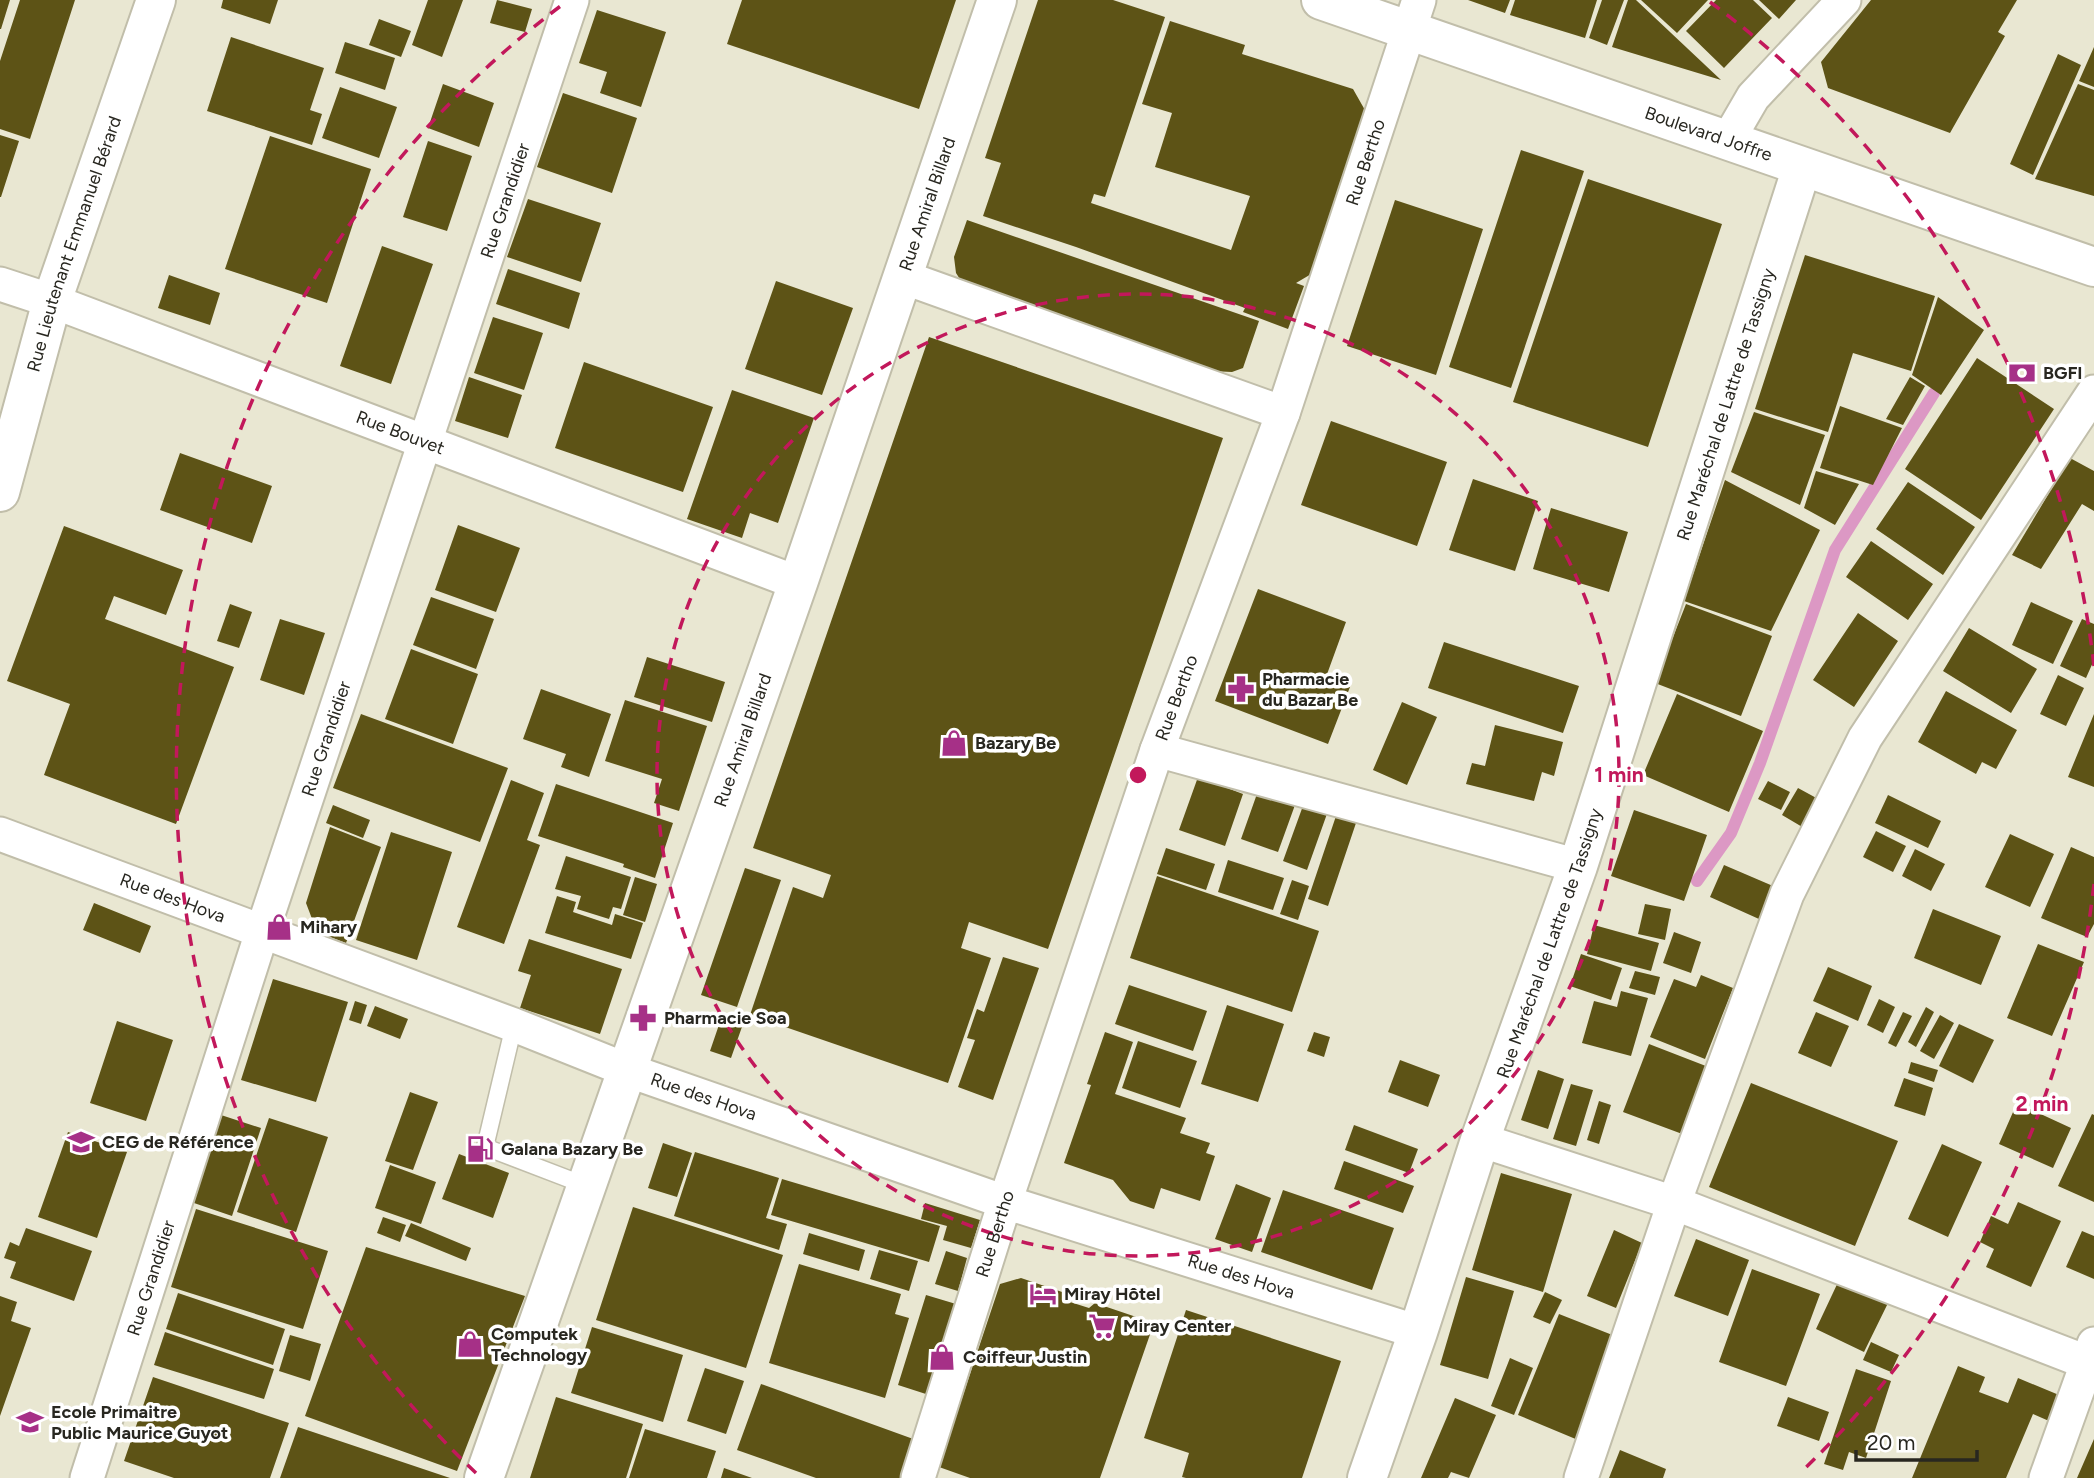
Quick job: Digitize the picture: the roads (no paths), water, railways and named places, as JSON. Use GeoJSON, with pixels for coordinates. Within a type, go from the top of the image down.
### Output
{"type":"FeatureCollection","features":[{"type":"Feature","properties":{"kind":"street","name":"Rue Lieutenant Emmanuel Bérard"},"geometry":{"type":"LineString","coordinates":[[0,492],[52,301],[156,0]]}},
{"type":"Feature","properties":{"kind":"street","name":"Rue Grandidier"},"geometry":{"type":"LineString","coordinates":[[87,1478],[262,932],[572,0]]}},
{"type":"Feature","properties":{"kind":"street","name":"Rue Amiral Billard"},"geometry":{"type":"LineString","coordinates":[[484,1478],[798,583],[997,0]]}},
{"type":"Feature","properties":{"kind":"street","name":"Boulevard Joffre"},"geometry":{"type":"LineString","coordinates":[[1321,0],[1414,15],[1728,141],[2094,267]]}},
{"type":"Feature","properties":{"kind":"street"},"geometry":{"type":"LineString","coordinates":[[1728,141],[1753,97],[1844,0]]}},
{"type":"Feature","properties":{"kind":"street","name":"Rue Bertho"},"geometry":{"type":"LineString","coordinates":[[918,1478],[1005,1202],[1157,750],[1283,413],[1414,15]]}},
{"type":"Feature","properties":{"kind":"street","name":"Rue Maréchal de Lattre de Tassigny"},"geometry":{"type":"LineString","coordinates":[[1367,1478],[1480,1140],[1578,866],[1802,167]]}},
{"type":"Feature","properties":{"kind":"street"},"geometry":{"type":"LineString","coordinates":[[902,277],[1283,413]]}},
{"type":"Feature","properties":{"kind":"street","name":"Rue Bouvet"},"geometry":{"type":"LineString","coordinates":[[0,284],[52,301],[798,583]]}},
{"type":"Feature","properties":{"kind":"street"},"geometry":{"type":"LineString","coordinates":[[1581,1478],[1674,1203],[1787,894],[1865,738],[2094,392]]}},
{"type":"Feature","properties":{"kind":"street"},"geometry":{"type":"LineString","coordinates":[[1157,750],[1578,866]]}},
{"type":"Feature","properties":{"kind":"street","name":"Rue des Hova"},"geometry":{"type":"LineString","coordinates":[[0,834],[514,1025],[627,1070],[1005,1202],[1418,1332]]}},
{"type":"Feature","properties":{"kind":"street"},"geometry":{"type":"LineString","coordinates":[[1480,1140],[1674,1203],[2092,1357],[2046,1478]]}},
{"type":"Feature","properties":{"kind":"lane"},"geometry":{"type":"LineString","coordinates":[[514,1025],[485,1147],[587,1186]]}},
{"type":"Feature","properties":{"kind":"waterway"},"geometry":{"type":"LineString","coordinates":[[1697,881],[1731,833],[1760,763],[1835,550],[1934,393]]}},
{"type":"Feature","properties":{"kind":"place","name":"BGFI"},"geometry":{"type":"Point","coordinates":[2022,373]}},
{"type":"Feature","properties":{"kind":"place","name":"Pharmacie du Bazar Be"},"geometry":{"type":"Point","coordinates":[1241,689]}},
{"type":"Feature","properties":{"kind":"place","name":"Bazary Be"},"geometry":{"type":"Point","coordinates":[954,743]}},
{"type":"Feature","properties":{"kind":"place","name":"Mihary"},"geometry":{"type":"Point","coordinates":[279,927]}},
{"type":"Feature","properties":{"kind":"place","name":"Pharmacie Soa"},"geometry":{"type":"Point","coordinates":[643,1018]}},
{"type":"Feature","properties":{"kind":"place","name":"CEG de Référence"},"geometry":{"type":"Point","coordinates":[81,1142]}},
{"type":"Feature","properties":{"kind":"place","name":"Galana Bazary Be"},"geometry":{"type":"Point","coordinates":[480,1149]}},
{"type":"Feature","properties":{"kind":"place","name":"Miray Hôtel"},"geometry":{"type":"Point","coordinates":[1043,1294]}},
{"type":"Feature","properties":{"kind":"place","name":"Miray Center"},"geometry":{"type":"Point","coordinates":[1102,1326]}},
{"type":"Feature","properties":{"kind":"place","name":"Computek Technology"},"geometry":{"type":"Point","coordinates":[470,1344]}},
{"type":"Feature","properties":{"kind":"place","name":"Coiffeur Justin"},"geometry":{"type":"Point","coordinates":[942,1357]}},
{"type":"Feature","properties":{"kind":"place","name":"Ecole Primaitre Public Maurice Guyot"},"geometry":{"type":"Point","coordinates":[30,1422]}}]}
